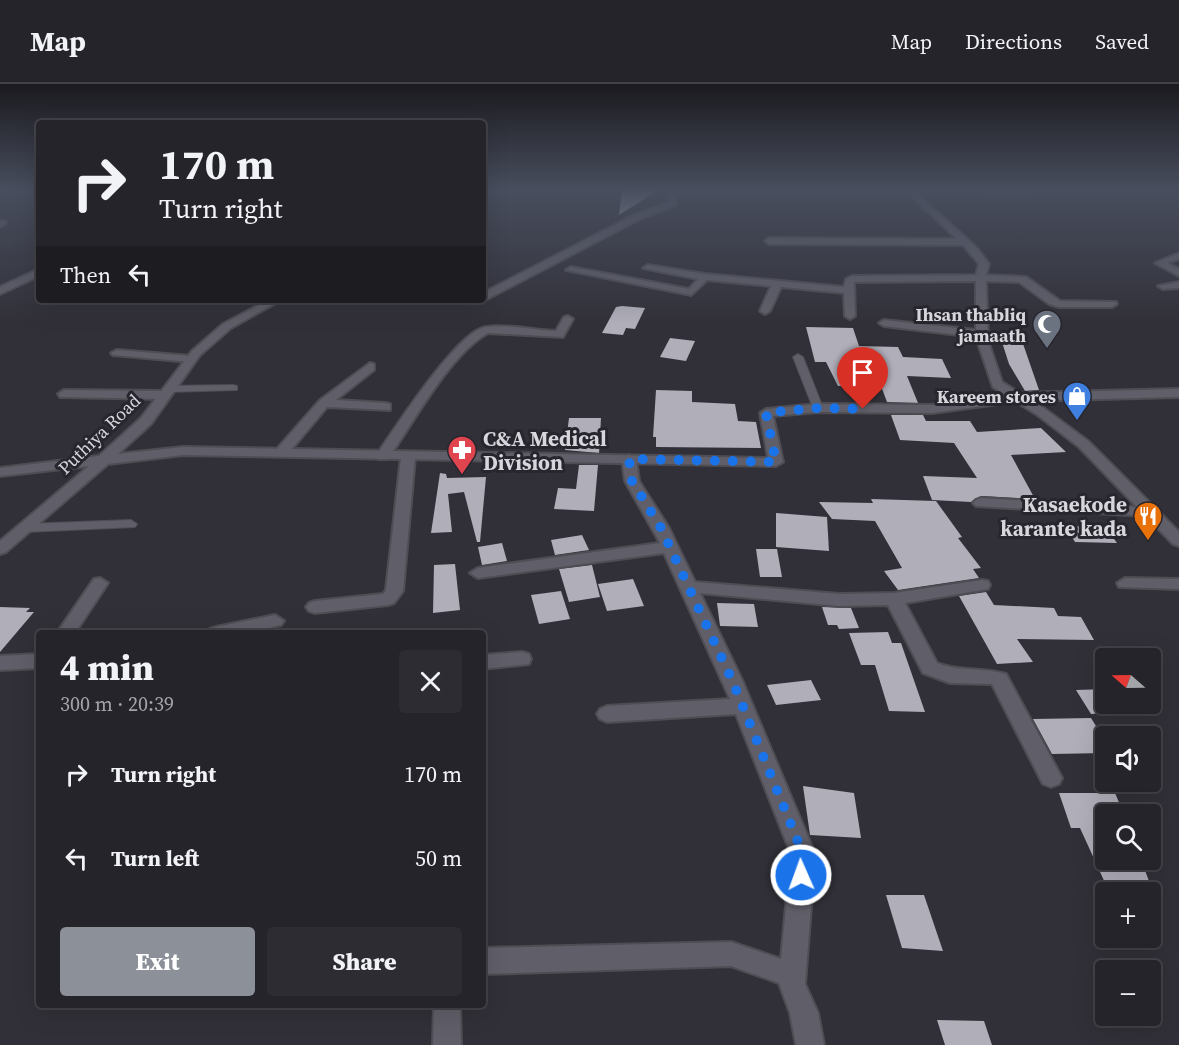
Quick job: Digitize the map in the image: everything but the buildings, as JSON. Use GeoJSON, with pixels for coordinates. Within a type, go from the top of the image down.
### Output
{"type":"FeatureCollection","features":[{"type":"Feature","properties":{"kind":"street"},"geometry":{"type":"LineString","coordinates":[[486,295],[603,235]]}},
{"type":"Feature","properties":{"kind":"street"},"geometry":{"type":"LineString","coordinates":[[956,235],[984,264],[981,278],[981,334],[987,361],[997,384],[1019,397],[1107,466],[1148,512],[1179,542]]}},
{"type":"Feature","properties":{"kind":"street"},"geometry":{"type":"LineString","coordinates":[[769,241],[964,242]]}},
{"type":"Feature","properties":{"kind":"street"},"geometry":{"type":"LineString","coordinates":[[1179,256],[1160,263],[1179,273]]}},
{"type":"Feature","properties":{"kind":"street"},"geometry":{"type":"LineString","coordinates":[[648,268],[705,277],[849,290]]}},
{"type":"Feature","properties":{"kind":"street"},"geometry":{"type":"LineString","coordinates":[[571,270],[691,292],[705,277]]}},
{"type":"Feature","properties":{"kind":"street"},"geometry":{"type":"LineString","coordinates":[[0,291],[36,273]]}},
{"type":"Feature","properties":{"kind":"street"},"geometry":{"type":"LineString","coordinates":[[850,316],[849,281],[852,279],[1023,278],[1051,302],[1112,304]]}},
{"type":"Feature","properties":{"kind":"street"},"geometry":{"type":"LineString","coordinates":[[22,280],[36,282]]}},
{"type":"Feature","properties":{"kind":"street"},"geometry":{"type":"LineString","coordinates":[[765,311],[777,284]]}},
{"type":"Feature","properties":{"kind":"street"},"geometry":{"type":"LineString","coordinates":[[1163,286],[1179,285]]}},
{"type":"Feature","properties":{"kind":"street","name":"Puthiya Road"},"geometry":{"type":"LineString","coordinates":[[0,549],[103,462],[146,420],[191,359],[227,326],[270,303]]}},
{"type":"Feature","properties":{"kind":"street"},"geometry":{"type":"LineString","coordinates":[[383,456],[439,377],[475,334],[486,330],[559,335],[568,319]]}},
{"type":"Feature","properties":{"kind":"street"},"geometry":{"type":"LineString","coordinates":[[884,323],[905,320],[981,334]]}},
{"type":"Feature","properties":{"kind":"street"},"geometry":{"type":"LineString","coordinates":[[117,353],[191,359]]}},
{"type":"Feature","properties":{"kind":"street"},"geometry":{"type":"LineString","coordinates":[[281,453],[324,403],[370,367]]}},
{"type":"Feature","properties":{"kind":"street"},"geometry":{"type":"LineString","coordinates":[[64,394],[166,392]]}},
{"type":"Feature","properties":{"kind":"street"},"geometry":{"type":"LineString","coordinates":[[0,472],[103,462],[183,451],[408,457],[776,462],[766,413],[818,408],[932,409],[1019,397],[1179,393]]}},
{"type":"Feature","properties":{"kind":"street"},"geometry":{"type":"LineString","coordinates":[[324,403],[385,407]]}},
{"type":"Feature","properties":{"kind":"street"},"geometry":{"type":"LineString","coordinates":[[315,607],[388,599],[393,591],[408,457]]}},
{"type":"Feature","properties":{"kind":"street"},"geometry":{"type":"LineString","coordinates":[[629,459],[632,481],[670,547],[743,706],[803,854],[792,984]]}},
{"type":"Feature","properties":{"kind":"street"},"geometry":{"type":"LineString","coordinates":[[981,503],[1148,512]]}},
{"type":"Feature","properties":{"kind":"street"},"geometry":{"type":"LineString","coordinates":[[478,573],[670,547]]}},
{"type":"Feature","properties":{"kind":"street"},"geometry":{"type":"LineString","coordinates":[[68,630],[100,583]]}},
{"type":"Feature","properties":{"kind":"street"},"geometry":{"type":"LineString","coordinates":[[1125,583],[1179,584]]}},
{"type":"Feature","properties":{"kind":"street"},"geometry":{"type":"LineString","coordinates":[[688,587],[839,600],[894,599],[982,585]]}},
{"type":"Feature","properties":{"kind":"street"},"geometry":{"type":"LineString","coordinates":[[894,599],[930,668],[950,676],[983,675],[999,679],[1052,778]]}},
{"type":"Feature","properties":{"kind":"street"},"geometry":{"type":"LineString","coordinates":[[231,630],[275,621]]}},
{"type":"Feature","properties":{"kind":"street"},"geometry":{"type":"LineString","coordinates":[[486,662],[522,659]]}},
{"type":"Feature","properties":{"kind":"street"},"geometry":{"type":"LineString","coordinates":[[0,663],[36,661]]}},
{"type":"Feature","properties":{"kind":"street"},"geometry":{"type":"LineString","coordinates":[[607,714],[743,706]]}},
{"type":"Feature","properties":{"kind":"street"},"geometry":{"type":"LineString","coordinates":[[486,961],[731,954],[788,974],[804,1013],[810,1045]]}},
{"type":"Feature","properties":{"kind":"street"},"geometry":{"type":"LineString","coordinates":[[447,1008],[447,1045]]}},
{"type":"Feature","properties":{"kind":"lane"},"geometry":{"type":"LineString","coordinates":[[798,357],[818,408]]}},
{"type":"Feature","properties":{"kind":"lane"},"geometry":{"type":"LineString","coordinates":[[166,392],[234,388]]}},
{"type":"Feature","properties":{"kind":"lane"},"geometry":{"type":"LineString","coordinates":[[25,528],[131,524]]}},
{"type":"Feature","properties":{"kind":"place","name":"Ihsan thabliq jamaath"},"geometry":{"type":"Point","coordinates":[1047,350]}},
{"type":"Feature","properties":{"kind":"place","name":"Kareem stores"},"geometry":{"type":"Point","coordinates":[1077,422]}},
{"type":"Feature","properties":{"kind":"place","name":"C&A Medical Division"},"geometry":{"type":"Point","coordinates":[462,476]}},
{"type":"Feature","properties":{"kind":"place","name":"Kasaekode karante kada"},"geometry":{"type":"Point","coordinates":[1148,542]}},
{"type":"Feature","properties":{"kind":"route"},"geometry":{"type":"LineString","coordinates":[[801,875],[803,854],[738,693],[661,528],[632,481],[629,459],[776,462],[766,413],[818,408],[863,409]]}}]}
